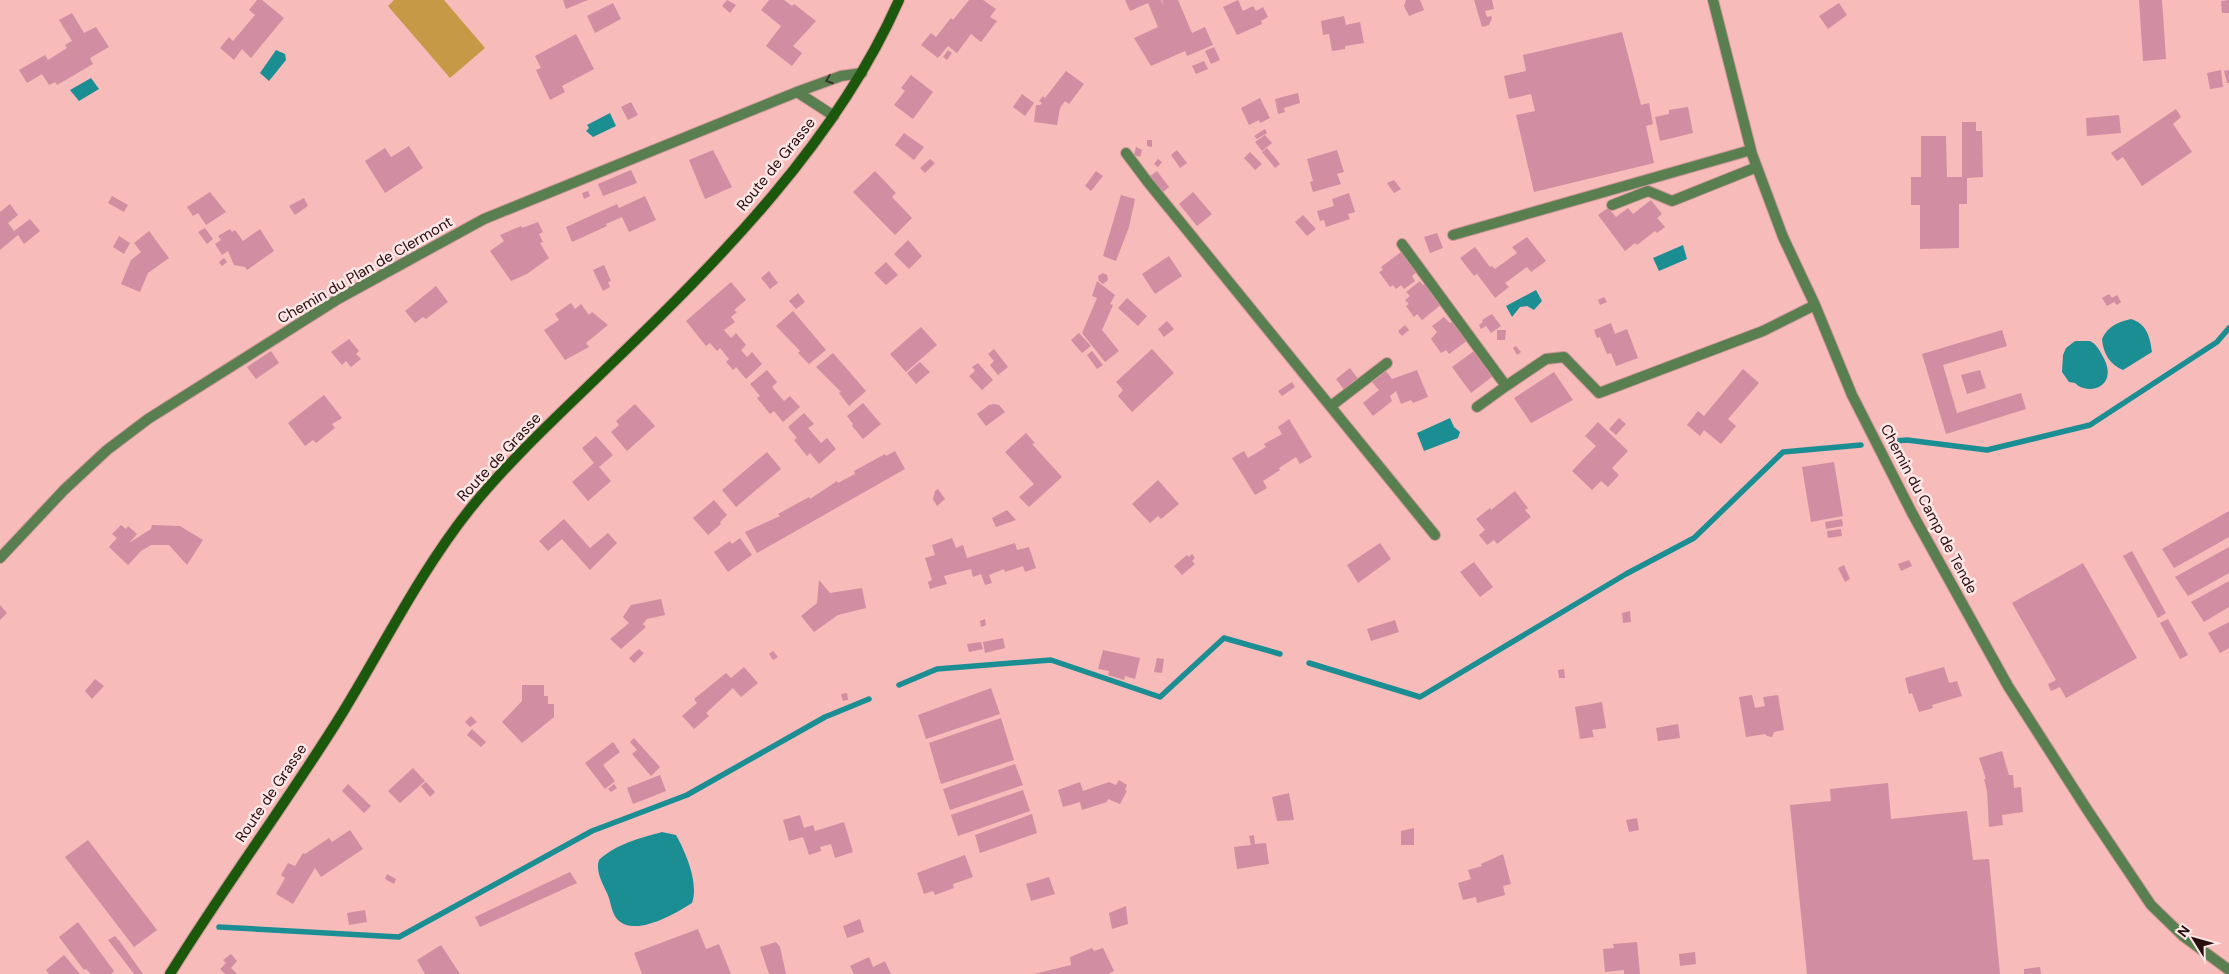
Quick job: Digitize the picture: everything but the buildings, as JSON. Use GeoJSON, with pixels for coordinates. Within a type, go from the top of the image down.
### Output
{"type":"FeatureCollection","features":[{"type":"Feature","properties":{"kind":"street","name":"Route de Grasse"},"geometry":{"type":"LineString","coordinates":[[170,974],[341,715],[436,557],[469,510],[513,461],[635,342],[781,184],[834,116],[862,73],[899,0]]}},
{"type":"Feature","properties":{"kind":"street","name":"Chemin du Camp de Tende"},"geometry":{"type":"LineString","coordinates":[[1713,0],[1751,150],[1783,238],[1815,305],[1856,403],[1912,513],[2008,686],[2151,905],[2183,936],[2227,971]]}},
{"type":"Feature","properties":{"kind":"street","name":"Chemin du Plan de Clermont"},"geometry":{"type":"LineString","coordinates":[[0,558],[64,490],[107,450],[148,419],[338,299],[484,219],[797,92],[841,76],[862,73]]}},
{"type":"Feature","properties":{"kind":"street"},"geometry":{"type":"LineString","coordinates":[[797,92],[834,116]]}},
{"type":"Feature","properties":{"kind":"street"},"geometry":{"type":"LineString","coordinates":[[1453,235],[1751,150]]}},
{"type":"Feature","properties":{"kind":"street"},"geometry":{"type":"LineString","coordinates":[[1126,152],[1147,181],[1436,535]]}},
{"type":"Feature","properties":{"kind":"street"},"geometry":{"type":"LineString","coordinates":[[1612,205],[1648,191],[1672,201],[1757,167]]}},
{"type":"Feature","properties":{"kind":"street"},"geometry":{"type":"LineString","coordinates":[[1402,244],[1506,386]]}},
{"type":"Feature","properties":{"kind":"street"},"geometry":{"type":"LineString","coordinates":[[1477,407],[1546,359],[1564,357],[1598,393],[1763,331],[1815,305]]}},
{"type":"Feature","properties":{"kind":"street"},"geometry":{"type":"LineString","coordinates":[[1331,406],[1387,363]]}},
{"type":"Feature","properties":{"kind":"shaded area"},"geometry":{"type":"Polygon","coordinates":[[[394,0],[444,0],[485,48],[450,78],[388,6],[394,0]]]}},
{"type":"Feature","properties":{"kind":"water"},"geometry":{"type":"Polygon","coordinates":[[[276,50],[285,54],[286,60],[269,81],[260,73],[276,50]]]}},
{"type":"Feature","properties":{"kind":"water"},"geometry":{"type":"Polygon","coordinates":[[[91,78],[99,89],[79,101],[70,90],[91,78]]]}},
{"type":"Feature","properties":{"kind":"water"},"geometry":{"type":"Polygon","coordinates":[[[610,113],[616,126],[593,137],[586,131],[589,128],[587,125],[610,113]]]}},
{"type":"Feature","properties":{"kind":"water"},"geometry":{"type":"Polygon","coordinates":[[[1683,245],[1687,259],[1659,271],[1653,258],[1683,245]]]}},
{"type":"Feature","properties":{"kind":"water"},"geometry":{"type":"Polygon","coordinates":[[[1536,290],[1542,301],[1534,310],[1527,306],[1520,307],[1512,317],[1506,306],[1536,290]]]}},
{"type":"Feature","properties":{"kind":"water"},"geometry":{"type":"Polygon","coordinates":[[[2131,319],[2141,324],[2147,332],[2152,352],[2123,370],[2114,365],[2108,358],[2102,339],[2114,325],[2131,319]]]}},
{"type":"Feature","properties":{"kind":"water"},"geometry":{"type":"Polygon","coordinates":[[[2075,341],[2090,341],[2100,351],[2107,366],[2108,374],[2100,386],[2087,389],[2081,387],[2069,382],[2062,372],[2063,355],[2066,348],[2075,341]]]}},
{"type":"Feature","properties":{"kind":"water"},"geometry":{"type":"Polygon","coordinates":[[[1450,418],[1454,427],[1460,432],[1458,438],[1424,451],[1417,433],[1450,418]]]}},
{"type":"Feature","properties":{"kind":"water"},"geometry":{"type":"Polygon","coordinates":[[[662,832],[676,835],[684,850],[693,877],[694,895],[692,903],[676,913],[654,922],[634,926],[624,924],[613,913],[599,873],[599,860],[621,846],[662,832]]]}},
{"type":"Feature","properties":{"kind":"waterway"},"geometry":{"type":"LineString","coordinates":[[1895,441],[1907,440],[1987,450],[2090,425],[2217,342],[2229,328]]}},
{"type":"Feature","properties":{"kind":"waterway"},"geometry":{"type":"LineString","coordinates":[[1309,663],[1420,697],[1626,574],[1694,538],[1783,452],[1861,445]]}},
{"type":"Feature","properties":{"kind":"waterway"},"geometry":{"type":"LineString","coordinates":[[899,685],[937,669],[1051,660],[1160,697],[1224,638],[1280,654]]}},
{"type":"Feature","properties":{"kind":"waterway"},"geometry":{"type":"LineString","coordinates":[[219,927],[399,937],[592,831],[687,795],[825,717],[869,699]]}}]}
